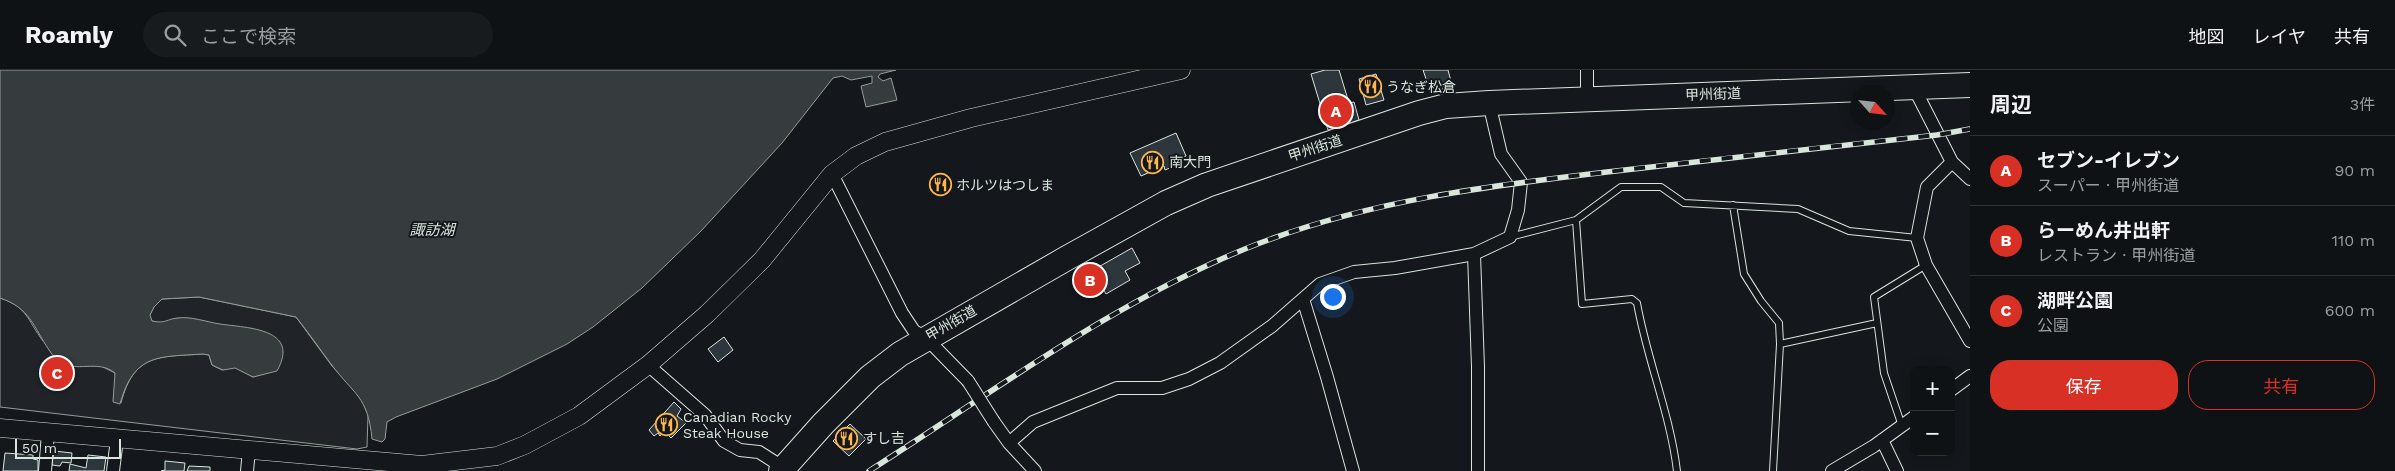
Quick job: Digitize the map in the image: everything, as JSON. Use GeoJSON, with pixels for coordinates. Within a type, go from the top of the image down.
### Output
{"type":"FeatureCollection","features":[{"type":"Feature","properties":{"kind":"highway","name":"甲州街道"},"geometry":{"type":"LineString","coordinates":[[782,469],[870,377],[900,354],[1166,203],[1207,185],[1419,113],[1446,106],[1488,103],[1970,85]]}},
{"type":"Feature","properties":{"kind":"street"},"geometry":{"type":"LineString","coordinates":[[0,428],[249,450],[357,465],[422,465],[496,456],[525,445],[565,424],[648,365],[708,314],[762,260],[832,174],[856,156],[885,142],[971,118],[1181,70]]}},
{"type":"Feature","properties":{"kind":"street"},"geometry":{"type":"LineString","coordinates":[[1587,70],[1587,99]]}},
{"type":"Feature","properties":{"kind":"street"},"geometry":{"type":"LineString","coordinates":[[1913,86],[1952,162],[1970,179]]}},
{"type":"Feature","properties":{"kind":"street"},"geometry":{"type":"LineString","coordinates":[[1009,443],[1033,422],[1117,388],[1162,388],[1189,379],[1228,358],[1272,326],[1320,284],[1354,272],[1395,268],[1474,254],[1510,237],[1518,210],[1521,182],[1501,154],[1488,103]]}},
{"type":"Feature","properties":{"kind":"street"},"geometry":{"type":"LineString","coordinates":[[1952,162],[1927,187],[1917,238],[1926,265],[1970,341]]}},
{"type":"Feature","properties":{"kind":"street"},"geometry":{"type":"LineString","coordinates":[[832,174],[902,313],[914,331],[926,338],[968,381],[1009,443],[1035,471]]}},
{"type":"Feature","properties":{"kind":"street"},"geometry":{"type":"LineString","coordinates":[[1474,254],[1478,367],[1478,471]]}},
{"type":"Feature","properties":{"kind":"street"},"geometry":{"type":"LineString","coordinates":[[1304,299],[1328,377],[1352,471]]}},
{"type":"Feature","properties":{"kind":"street"},"geometry":{"type":"LineString","coordinates":[[648,365],[705,415],[724,441],[740,450],[758,452],[782,469]]}},
{"type":"Feature","properties":{"kind":"street"},"geometry":{"type":"LineString","coordinates":[[1955,387],[1970,376]]}},
{"type":"Feature","properties":{"kind":"street"},"geometry":{"type":"LineString","coordinates":[[1832,471],[1910,420]]}},
{"type":"Feature","properties":{"kind":"street"},"geometry":{"type":"LineString","coordinates":[[46,471],[48,433]]}},
{"type":"Feature","properties":{"kind":"street"},"geometry":{"type":"LineString","coordinates":[[114,471],[117,439]]}},
{"type":"Feature","properties":{"kind":"street"},"geometry":{"type":"LineString","coordinates":[[1882,440],[1897,471]]}},
{"type":"Feature","properties":{"kind":"street"},"geometry":{"type":"LineString","coordinates":[[247,471],[249,450]]}},
{"type":"Feature","properties":{"kind":"lane"},"geometry":{"type":"LineString","coordinates":[[1510,237],[1576,220],[1621,188],[1661,186],[1684,203],[1798,209],[1849,231],[1917,238]]}},
{"type":"Feature","properties":{"kind":"lane"},"geometry":{"type":"LineString","coordinates":[[1733,205],[1744,274],[1761,301],[1779,323],[1780,344],[1773,471]]}},
{"type":"Feature","properties":{"kind":"lane"},"geometry":{"type":"LineString","coordinates":[[1576,220],[1582,304],[1632,299],[1637,303],[1643,339],[1673,437],[1677,471]]}},
{"type":"Feature","properties":{"kind":"lane"},"geometry":{"type":"LineString","coordinates":[[1902,426],[1884,373],[1874,297],[1926,265]]}},
{"type":"Feature","properties":{"kind":"lane"},"geometry":{"type":"LineString","coordinates":[[1780,344],[1877,323]]}},
{"type":"Feature","properties":{"kind":"shaded area"},"geometry":{"type":"Polygon","coordinates":[[[199,297],[296,317],[332,366],[360,396],[368,415],[367,447],[357,449],[0,407],[0,298],[22,310],[46,344],[69,365],[101,366],[115,373],[121,403],[126,387],[141,366],[161,358],[203,354],[209,355],[212,365],[222,370],[235,367],[253,377],[270,372],[178,318],[162,324],[152,321],[149,316],[162,299],[199,297]]]}},
{"type":"Feature","properties":{"kind":"water","name":"諏訪湖"},"geometry":{"type":"Polygon","coordinates":[[[0,70],[896,70],[880,74],[878,77],[883,81],[891,78],[897,100],[866,107],[861,86],[872,83],[872,76],[851,80],[842,76],[833,78],[782,143],[701,231],[642,288],[593,327],[567,344],[497,379],[387,422],[385,439],[382,442],[372,439],[367,414],[359,397],[331,364],[296,317],[199,297],[162,299],[154,307],[150,315],[152,321],[163,322],[174,319],[193,318],[256,329],[277,338],[282,346],[283,357],[277,371],[253,377],[235,368],[223,370],[212,365],[209,355],[203,354],[173,356],[150,361],[133,375],[120,404],[113,402],[115,373],[101,367],[73,366],[59,362],[49,350],[30,319],[18,307],[0,298],[0,70]]]}},
{"type":"Feature","properties":{"kind":"building"},"geometry":{"type":"Polygon","coordinates":[[[1325,70],[1339,70],[1349,103],[1354,102],[1359,120],[1328,130],[1311,74],[1325,70]]]}},
{"type":"Feature","properties":{"kind":"building"},"geometry":{"type":"Polygon","coordinates":[[[1423,70],[1448,70],[1454,93],[1445,96],[1440,82],[1428,85],[1423,70]]]}},
{"type":"Feature","properties":{"kind":"building"},"geometry":{"type":"Polygon","coordinates":[[[1376,74],[1384,100],[1366,105],[1359,79],[1376,74]]]}},
{"type":"Feature","properties":{"kind":"building"},"geometry":{"type":"Polygon","coordinates":[[[1176,133],[1186,156],[1175,161],[1177,165],[1165,170],[1164,166],[1141,176],[1130,153],[1176,133]]]}},
{"type":"Feature","properties":{"kind":"building"},"geometry":{"type":"Polygon","coordinates":[[[1132,248],[1140,263],[1125,271],[1130,280],[1106,294],[1102,287],[1088,295],[1079,278],[1132,248]]]}},
{"type":"Feature","properties":{"kind":"building"},"geometry":{"type":"Polygon","coordinates":[[[724,337],[733,350],[718,362],[708,349],[724,337]]]}},
{"type":"Feature","properties":{"kind":"building"},"geometry":{"type":"Polygon","coordinates":[[[674,402],[681,409],[677,416],[686,423],[671,438],[664,431],[660,436],[658,433],[654,436],[649,430],[674,402]]]}},
{"type":"Feature","properties":{"kind":"building"},"geometry":{"type":"Polygon","coordinates":[[[850,424],[866,439],[849,456],[833,441],[850,424]]]}},
{"type":"Feature","properties":{"kind":"building"},"geometry":{"type":"Polygon","coordinates":[[[54,451],[72,453],[71,463],[62,462],[60,466],[52,465],[54,451]]]}},
{"type":"Feature","properties":{"kind":"building"},"geometry":{"type":"Polygon","coordinates":[[[5,453],[33,455],[33,459],[38,460],[38,471],[3,471],[5,453]]]}},
{"type":"Feature","properties":{"kind":"building"},"geometry":{"type":"Polygon","coordinates":[[[88,455],[106,457],[104,471],[69,471],[70,464],[86,468],[88,455]]]}},
{"type":"Feature","properties":{"kind":"building"},"geometry":{"type":"Polygon","coordinates":[[[165,461],[185,463],[184,471],[161,471],[165,470],[165,461]]]}},
{"type":"Feature","properties":{"kind":"building"},"geometry":{"type":"Polygon","coordinates":[[[189,466],[210,467],[210,471],[187,471],[189,466]]]}},
{"type":"Feature","properties":{"kind":"railway"},"geometry":{"type":"LineString","coordinates":[[869,471],[1059,347],[1108,318],[1158,290],[1209,265],[1260,243],[1302,228],[1388,205],[1475,189],[1607,172],[1937,135],[1970,129]]}},
{"type":"Feature","properties":{"kind":"place","name":"うなぎ松倉"},"geometry":{"type":"Point","coordinates":[1370,87]}},
{"type":"Feature","properties":{"kind":"place","name":"セブン-イレブン"},"geometry":{"type":"Point","coordinates":[1336,111]}},
{"type":"Feature","properties":{"kind":"place","name":"南大門"},"geometry":{"type":"Point","coordinates":[1153,162]}},
{"type":"Feature","properties":{"kind":"place","name":"ホルツはつしま"},"geometry":{"type":"Point","coordinates":[940,185]}},
{"type":"Feature","properties":{"kind":"place","name":"らーめん井出軒"},"geometry":{"type":"Point","coordinates":[1090,280]}},
{"type":"Feature","properties":{"kind":"place","name":"湖畔公園"},"geometry":{"type":"Point","coordinates":[57,373]}},
{"type":"Feature","properties":{"kind":"place","name":"Canadian Rocky Steak House"},"geometry":{"type":"Point","coordinates":[667,425]}},
{"type":"Feature","properties":{"kind":"place","name":"すし吉"},"geometry":{"type":"Point","coordinates":[847,438]}}]}
